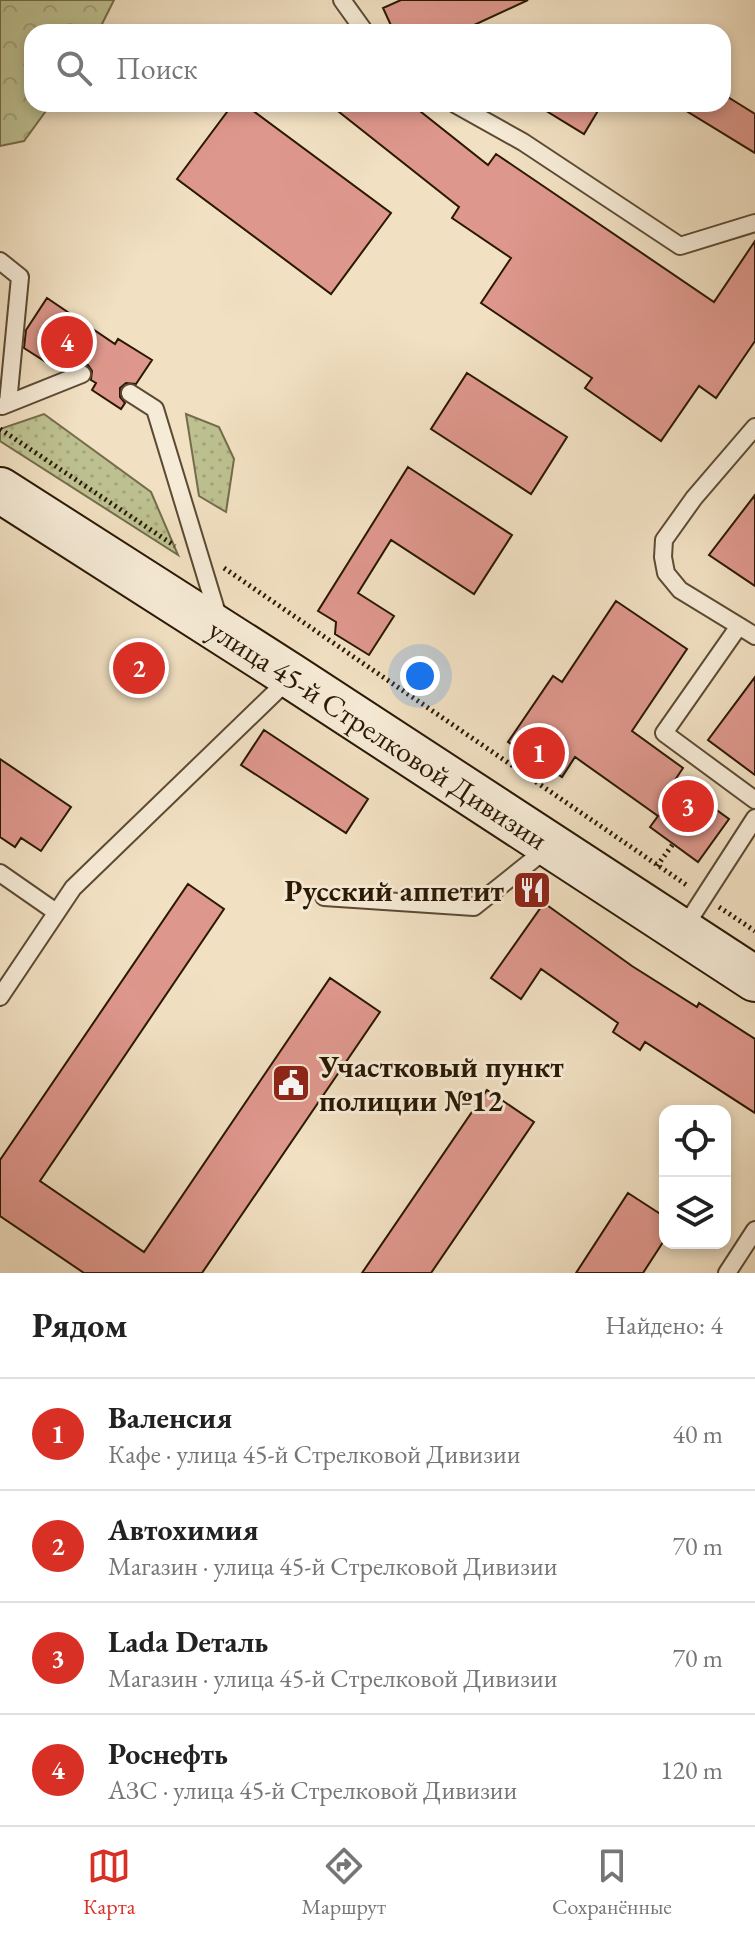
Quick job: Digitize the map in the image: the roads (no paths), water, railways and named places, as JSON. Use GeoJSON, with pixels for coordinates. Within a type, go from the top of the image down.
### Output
{"type":"FeatureCollection","features":[{"type":"Feature","properties":{"kind":"main road","name":"улица 45-й Стрелковой Дивизии"},"geometry":{"type":"LineString","coordinates":[[0,490],[550,846],[693,914],[755,979]]}},
{"type":"Feature","properties":{"kind":"lane"},"geometry":{"type":"LineString","coordinates":[[342,0],[359,24]]}},
{"type":"Feature","properties":{"kind":"lane"},"geometry":{"type":"LineString","coordinates":[[469,112],[523,142],[680,246],[755,223]]}},
{"type":"Feature","properties":{"kind":"lane"},"geometry":{"type":"LineString","coordinates":[[0,261],[20,277],[4,405],[82,374]]}},
{"type":"Feature","properties":{"kind":"lane"},"geometry":{"type":"LineString","coordinates":[[130,393],[155,409],[223,633]]}},
{"type":"Feature","properties":{"kind":"lane"},"geometry":{"type":"LineString","coordinates":[[755,427],[694,498],[664,540],[663,557],[666,573],[680,590],[755,636]]}},
{"type":"Feature","properties":{"kind":"lane"},"geometry":{"type":"LineString","coordinates":[[739,626],[664,733],[755,800]]}},
{"type":"Feature","properties":{"kind":"lane"},"geometry":{"type":"LineString","coordinates":[[0,997],[73,888],[291,676]]}},
{"type":"Feature","properties":{"kind":"lane"},"geometry":{"type":"LineString","coordinates":[[693,914],[755,818]]}},
{"type":"Feature","properties":{"kind":"lane"},"geometry":{"type":"LineString","coordinates":[[324,897],[474,907],[550,846]]}},
{"type":"Feature","properties":{"kind":"lane"},"geometry":{"type":"LineString","coordinates":[[0,873],[56,912]]}},
{"type":"Feature","properties":{"kind":"lane"},"geometry":{"type":"LineString","coordinates":[[727,1273],[755,1230]]}},
{"type":"Feature","properties":{"kind":"place","name":"Роснефть"},"geometry":{"type":"Point","coordinates":[67,342]}},
{"type":"Feature","properties":{"kind":"place","name":"Автохимия"},"geometry":{"type":"Point","coordinates":[139,668]}},
{"type":"Feature","properties":{"kind":"place","name":"Валенсия"},"geometry":{"type":"Point","coordinates":[539,753]}},
{"type":"Feature","properties":{"kind":"place","name":"Lada Dеталь"},"geometry":{"type":"Point","coordinates":[688,806]}},
{"type":"Feature","properties":{"kind":"place","name":"Русский аппетит"},"geometry":{"type":"Point","coordinates":[532,890]}},
{"type":"Feature","properties":{"kind":"place","name":"Участковый пункт полиции №12"},"geometry":{"type":"Point","coordinates":[291,1083]}}]}
